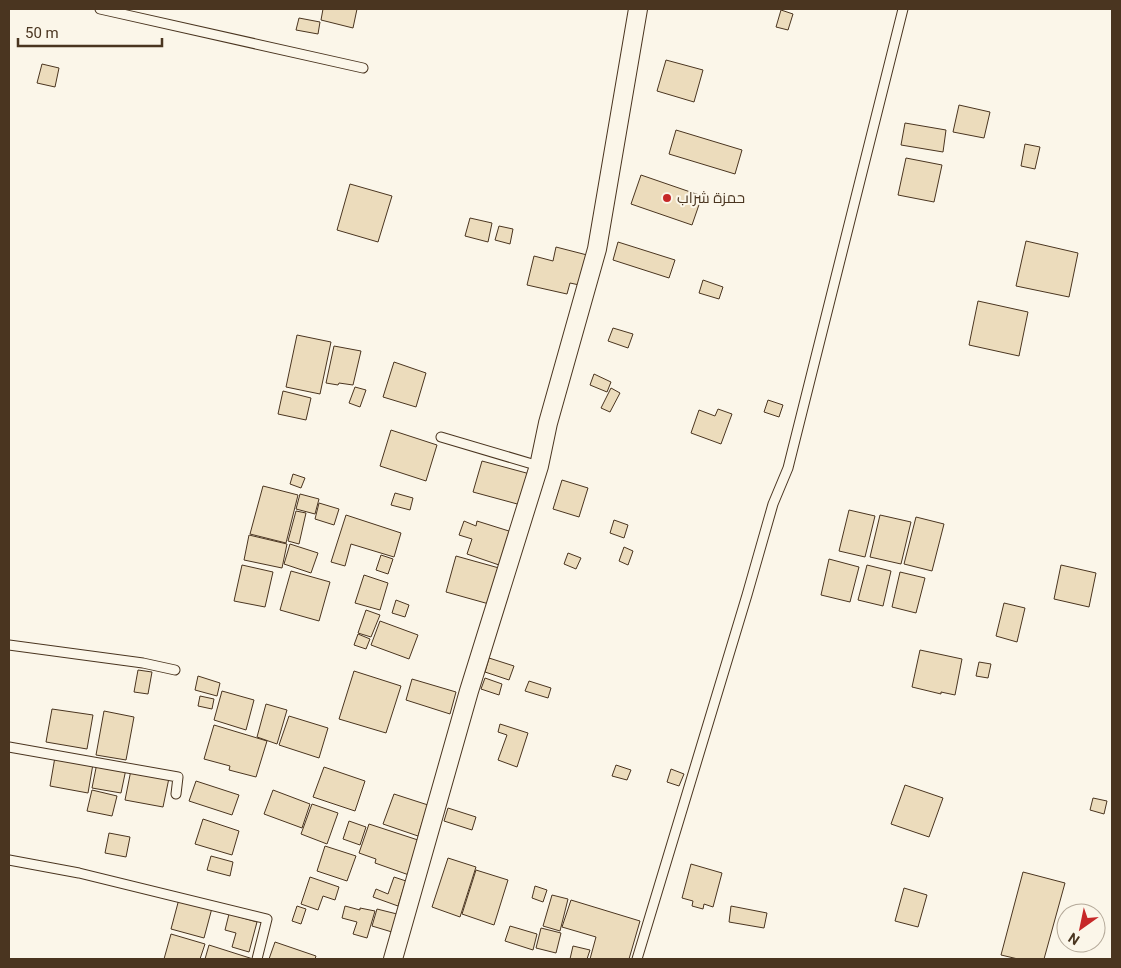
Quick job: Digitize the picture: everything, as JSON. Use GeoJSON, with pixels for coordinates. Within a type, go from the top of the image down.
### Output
{"type":"FeatureCollection","features":[{"type":"Feature","properties":{"kind":"street"},"geometry":{"type":"LineString","coordinates":[[393,959],[469,691],[538,466],[548,423],[597,248],[638,9]]}},
{"type":"Feature","properties":{"kind":"lane"},"geometry":{"type":"LineString","coordinates":[[100,9],[363,68]]}},
{"type":"Feature","properties":{"kind":"lane"},"geometry":{"type":"LineString","coordinates":[[637,959],[773,504],[788,468],[903,9]]}},
{"type":"Feature","properties":{"kind":"lane"},"geometry":{"type":"LineString","coordinates":[[441,437],[538,466]]}},
{"type":"Feature","properties":{"kind":"lane"},"geometry":{"type":"LineString","coordinates":[[9,645],[143,663],[175,670]]}},
{"type":"Feature","properties":{"kind":"lane"},"geometry":{"type":"LineString","coordinates":[[9,747],[178,777],[176,794]]}},
{"type":"Feature","properties":{"kind":"lane"},"geometry":{"type":"LineString","coordinates":[[9,860],[80,873],[267,919],[257,959]]}},
{"type":"Feature","properties":{"kind":"building"},"geometry":{"type":"Polygon","coordinates":[[[323,9],[357,9],[353,28],[321,20],[323,9]]]}},
{"type":"Feature","properties":{"kind":"building"},"geometry":{"type":"Polygon","coordinates":[[[781,10],[793,14],[788,30],[776,27],[781,10]]]}},
{"type":"Feature","properties":{"kind":"building"},"geometry":{"type":"Polygon","coordinates":[[[299,18],[320,22],[318,34],[296,30],[299,18]]]}},
{"type":"Feature","properties":{"kind":"building"},"geometry":{"type":"Polygon","coordinates":[[[666,60],[703,70],[694,102],[657,91],[666,60]]]}},
{"type":"Feature","properties":{"kind":"building"},"geometry":{"type":"Polygon","coordinates":[[[42,64],[59,68],[55,87],[37,83],[42,64]]]}},
{"type":"Feature","properties":{"kind":"building"},"geometry":{"type":"Polygon","coordinates":[[[959,105],[990,112],[984,138],[953,132],[959,105]]]}},
{"type":"Feature","properties":{"kind":"building"},"geometry":{"type":"Polygon","coordinates":[[[905,123],[946,130],[943,152],[901,145],[905,123]]]}},
{"type":"Feature","properties":{"kind":"building"},"geometry":{"type":"Polygon","coordinates":[[[676,130],[742,150],[735,174],[669,154],[676,130]]]}},
{"type":"Feature","properties":{"kind":"building"},"geometry":{"type":"Polygon","coordinates":[[[1025,144],[1040,147],[1035,169],[1021,166],[1025,144]]]}},
{"type":"Feature","properties":{"kind":"building"},"geometry":{"type":"Polygon","coordinates":[[[906,158],[942,165],[934,202],[898,195],[906,158]]]}},
{"type":"Feature","properties":{"kind":"building"},"geometry":{"type":"Polygon","coordinates":[[[641,175],[702,196],[692,225],[631,204],[641,175]]]}},
{"type":"Feature","properties":{"kind":"building"},"geometry":{"type":"Polygon","coordinates":[[[350,184],[392,196],[378,242],[337,230],[350,184]]]}},
{"type":"Feature","properties":{"kind":"building"},"geometry":{"type":"Polygon","coordinates":[[[470,218],[492,223],[488,242],[465,236],[470,218]]]}},
{"type":"Feature","properties":{"kind":"building"},"geometry":{"type":"Polygon","coordinates":[[[499,226],[513,229],[510,244],[495,240],[499,226]]]}},
{"type":"Feature","properties":{"kind":"building"},"geometry":{"type":"Polygon","coordinates":[[[1026,241],[1078,253],[1069,297],[1016,286],[1026,241]]]}},
{"type":"Feature","properties":{"kind":"building"},"geometry":{"type":"Polygon","coordinates":[[[618,242],[675,260],[669,278],[613,260],[618,242]]]}},
{"type":"Feature","properties":{"kind":"building"},"geometry":{"type":"Polygon","coordinates":[[[556,247],[591,256],[584,286],[570,283],[567,294],[527,285],[534,256],[553,261],[556,247]]]}},
{"type":"Feature","properties":{"kind":"building"},"geometry":{"type":"Polygon","coordinates":[[[703,280],[723,287],[719,299],[699,293],[703,280]]]}},
{"type":"Feature","properties":{"kind":"building"},"geometry":{"type":"Polygon","coordinates":[[[978,301],[1028,312],[1019,356],[969,345],[978,301]]]}},
{"type":"Feature","properties":{"kind":"building"},"geometry":{"type":"Polygon","coordinates":[[[613,328],[633,334],[628,348],[608,341],[613,328]]]}},
{"type":"Feature","properties":{"kind":"building"},"geometry":{"type":"Polygon","coordinates":[[[297,335],[331,342],[320,394],[286,387],[297,335]]]}},
{"type":"Feature","properties":{"kind":"building"},"geometry":{"type":"Polygon","coordinates":[[[334,346],[361,351],[353,385],[326,383],[334,346]]]}},
{"type":"Feature","properties":{"kind":"building"},"geometry":{"type":"Polygon","coordinates":[[[394,362],[426,373],[416,407],[383,397],[394,362]]]}},
{"type":"Feature","properties":{"kind":"building"},"geometry":{"type":"Polygon","coordinates":[[[594,374],[611,382],[607,392],[590,385],[594,374]]]}},
{"type":"Feature","properties":{"kind":"building"},"geometry":{"type":"Polygon","coordinates":[[[355,387],[366,390],[360,407],[349,403],[355,387]]]}},
{"type":"Feature","properties":{"kind":"building"},"geometry":{"type":"Polygon","coordinates":[[[611,388],[620,393],[610,412],[601,408],[611,388]]]}},
{"type":"Feature","properties":{"kind":"building"},"geometry":{"type":"Polygon","coordinates":[[[283,391],[311,398],[306,420],[278,414],[283,391]]]}},
{"type":"Feature","properties":{"kind":"building"},"geometry":{"type":"Polygon","coordinates":[[[768,400],[783,405],[779,417],[764,412],[768,400]]]}},
{"type":"Feature","properties":{"kind":"building"},"geometry":{"type":"Polygon","coordinates":[[[718,409],[732,414],[721,444],[691,433],[699,410],[715,416],[718,409]]]}},
{"type":"Feature","properties":{"kind":"building"},"geometry":{"type":"Polygon","coordinates":[[[391,430],[437,445],[426,481],[380,466],[391,430]]]}},
{"type":"Feature","properties":{"kind":"building"},"geometry":{"type":"Polygon","coordinates":[[[482,461],[530,474],[521,505],[473,492],[482,461]]]}},
{"type":"Feature","properties":{"kind":"building"},"geometry":{"type":"Polygon","coordinates":[[[293,474],[305,478],[301,488],[290,484],[293,474]]]}},
{"type":"Feature","properties":{"kind":"building"},"geometry":{"type":"Polygon","coordinates":[[[562,480],[588,488],[579,517],[553,509],[562,480]]]}},
{"type":"Feature","properties":{"kind":"building"},"geometry":{"type":"Polygon","coordinates":[[[263,486],[298,495],[286,543],[250,534],[263,486]]]}},
{"type":"Feature","properties":{"kind":"building"},"geometry":{"type":"Polygon","coordinates":[[[395,493],[413,498],[410,510],[391,505],[395,493]]]}},
{"type":"Feature","properties":{"kind":"building"},"geometry":{"type":"Polygon","coordinates":[[[300,494],[319,499],[315,514],[296,509],[300,494]]]}},
{"type":"Feature","properties":{"kind":"building"},"geometry":{"type":"Polygon","coordinates":[[[319,503],[339,509],[334,525],[315,519],[319,503]]]}},
{"type":"Feature","properties":{"kind":"building"},"geometry":{"type":"Polygon","coordinates":[[[849,510],[875,516],[865,557],[839,551],[849,510]]]}},
{"type":"Feature","properties":{"kind":"building"},"geometry":{"type":"Polygon","coordinates":[[[296,511],[306,513],[299,544],[288,541],[296,511]]]}},
{"type":"Feature","properties":{"kind":"building"},"geometry":{"type":"Polygon","coordinates":[[[346,515],[401,533],[394,557],[351,544],[345,566],[331,562],[346,515]]]}},
{"type":"Feature","properties":{"kind":"building"},"geometry":{"type":"Polygon","coordinates":[[[880,515],[911,522],[901,564],[870,557],[880,515]]]}},
{"type":"Feature","properties":{"kind":"building"},"geometry":{"type":"Polygon","coordinates":[[[916,517],[944,524],[932,571],[904,564],[916,517]]]}},
{"type":"Feature","properties":{"kind":"building"},"geometry":{"type":"Polygon","coordinates":[[[614,520],[628,525],[624,538],[610,533],[614,520]]]}},
{"type":"Feature","properties":{"kind":"building"},"geometry":{"type":"Polygon","coordinates":[[[464,521],[476,526],[477,521],[512,532],[502,566],[467,554],[472,539],[459,535],[464,521]]]}},
{"type":"Feature","properties":{"kind":"building"},"geometry":{"type":"Polygon","coordinates":[[[249,535],[287,544],[282,568],[244,560],[249,535]]]}},
{"type":"Feature","properties":{"kind":"building"},"geometry":{"type":"Polygon","coordinates":[[[290,544],[318,553],[311,573],[284,564],[290,544]]]}},
{"type":"Feature","properties":{"kind":"building"},"geometry":{"type":"Polygon","coordinates":[[[624,547],[633,551],[628,565],[619,561],[624,547]]]}},
{"type":"Feature","properties":{"kind":"building"},"geometry":{"type":"Polygon","coordinates":[[[568,553],[581,558],[576,569],[564,564],[568,553]]]}},
{"type":"Feature","properties":{"kind":"building"},"geometry":{"type":"Polygon","coordinates":[[[381,555],[393,559],[388,574],[376,570],[381,555]]]}},
{"type":"Feature","properties":{"kind":"building"},"geometry":{"type":"Polygon","coordinates":[[[456,556],[499,568],[489,604],[446,592],[456,556]]]}},
{"type":"Feature","properties":{"kind":"building"},"geometry":{"type":"Polygon","coordinates":[[[829,559],[859,567],[850,602],[821,595],[829,559]]]}},
{"type":"Feature","properties":{"kind":"building"},"geometry":{"type":"Polygon","coordinates":[[[242,565],[273,572],[265,607],[234,601],[242,565]]]}},
{"type":"Feature","properties":{"kind":"building"},"geometry":{"type":"Polygon","coordinates":[[[867,565],[891,571],[883,606],[858,600],[867,565]]]}},
{"type":"Feature","properties":{"kind":"building"},"geometry":{"type":"Polygon","coordinates":[[[1061,565],[1096,573],[1089,607],[1054,599],[1061,565]]]}},
{"type":"Feature","properties":{"kind":"building"},"geometry":{"type":"Polygon","coordinates":[[[291,571],[330,582],[319,621],[280,610],[291,571]]]}},
{"type":"Feature","properties":{"kind":"building"},"geometry":{"type":"Polygon","coordinates":[[[900,572],[925,578],[916,613],[892,607],[900,572]]]}},
{"type":"Feature","properties":{"kind":"building"},"geometry":{"type":"Polygon","coordinates":[[[364,575],[388,583],[380,610],[355,603],[364,575]]]}},
{"type":"Feature","properties":{"kind":"building"},"geometry":{"type":"Polygon","coordinates":[[[396,600],[409,605],[405,617],[392,613],[396,600]]]}},
{"type":"Feature","properties":{"kind":"building"},"geometry":{"type":"Polygon","coordinates":[[[1004,603],[1025,608],[1017,642],[996,636],[1004,603]]]}},
{"type":"Feature","properties":{"kind":"building"},"geometry":{"type":"Polygon","coordinates":[[[366,610],[380,615],[371,637],[358,633],[366,610]]]}},
{"type":"Feature","properties":{"kind":"building"},"geometry":{"type":"Polygon","coordinates":[[[380,621],[418,635],[409,659],[371,645],[380,621]]]}},
{"type":"Feature","properties":{"kind":"building"},"geometry":{"type":"Polygon","coordinates":[[[358,634],[370,639],[366,649],[354,645],[358,634]]]}},
{"type":"Feature","properties":{"kind":"building"},"geometry":{"type":"Polygon","coordinates":[[[920,650],[962,659],[955,695],[941,692],[941,694],[912,687],[920,650]]]}},
{"type":"Feature","properties":{"kind":"building"},"geometry":{"type":"Polygon","coordinates":[[[489,658],[514,666],[509,680],[485,672],[489,658]]]}},
{"type":"Feature","properties":{"kind":"building"},"geometry":{"type":"Polygon","coordinates":[[[979,662],[991,664],[988,678],[976,676],[979,662]]]}},
{"type":"Feature","properties":{"kind":"building"},"geometry":{"type":"Polygon","coordinates":[[[138,670],[152,672],[148,694],[134,692],[138,670]]]}},
{"type":"Feature","properties":{"kind":"building"},"geometry":{"type":"Polygon","coordinates":[[[354,671],[401,686],[386,733],[339,719],[354,671]]]}},
{"type":"Feature","properties":{"kind":"building"},"geometry":{"type":"Polygon","coordinates":[[[198,676],[220,683],[217,696],[195,690],[198,676]]]}},
{"type":"Feature","properties":{"kind":"building"},"geometry":{"type":"Polygon","coordinates":[[[485,678],[502,684],[499,695],[481,689],[485,678]]]}},
{"type":"Feature","properties":{"kind":"building"},"geometry":{"type":"Polygon","coordinates":[[[412,679],[456,692],[450,714],[406,700],[412,679]]]}},
{"type":"Feature","properties":{"kind":"building"},"geometry":{"type":"Polygon","coordinates":[[[529,681],[551,688],[548,698],[525,691],[529,681]]]}},
{"type":"Feature","properties":{"kind":"building"},"geometry":{"type":"Polygon","coordinates":[[[222,691],[254,700],[246,730],[214,720],[222,691]]]}},
{"type":"Feature","properties":{"kind":"building"},"geometry":{"type":"Polygon","coordinates":[[[200,696],[214,699],[212,709],[198,706],[200,696]]]}},
{"type":"Feature","properties":{"kind":"building"},"geometry":{"type":"Polygon","coordinates":[[[266,704],[287,710],[277,744],[257,737],[266,704]]]}},
{"type":"Feature","properties":{"kind":"building"},"geometry":{"type":"Polygon","coordinates":[[[52,709],[93,715],[87,749],[46,742],[52,709]]]}},
{"type":"Feature","properties":{"kind":"building"},"geometry":{"type":"Polygon","coordinates":[[[104,711],[134,717],[126,760],[96,755],[104,711]]]}},
{"type":"Feature","properties":{"kind":"building"},"geometry":{"type":"Polygon","coordinates":[[[289,716],[328,728],[319,758],[279,745],[289,716]]]}},
{"type":"Feature","properties":{"kind":"building"},"geometry":{"type":"Polygon","coordinates":[[[500,724],[528,733],[517,767],[498,760],[507,735],[498,732],[500,724]]]}},
{"type":"Feature","properties":{"kind":"building"},"geometry":{"type":"Polygon","coordinates":[[[214,725],[267,741],[256,777],[229,770],[230,766],[204,759],[214,725]]]}},
{"type":"Feature","properties":{"kind":"building"},"geometry":{"type":"Polygon","coordinates":[[[55,757],[93,764],[88,793],[50,786],[55,757]]]}},
{"type":"Feature","properties":{"kind":"building"},"geometry":{"type":"Polygon","coordinates":[[[97,763],[126,769],[121,793],[92,788],[97,763]]]}},
{"type":"Feature","properties":{"kind":"building"},"geometry":{"type":"Polygon","coordinates":[[[616,765],[631,770],[627,780],[612,776],[616,765]]]}},
{"type":"Feature","properties":{"kind":"building"},"geometry":{"type":"Polygon","coordinates":[[[324,767],[365,781],[355,811],[313,797],[324,767]]]}},
{"type":"Feature","properties":{"kind":"building"},"geometry":{"type":"Polygon","coordinates":[[[671,769],[684,774],[679,786],[667,782],[671,769]]]}},
{"type":"Feature","properties":{"kind":"building"},"geometry":{"type":"Polygon","coordinates":[[[131,770],[169,778],[163,807],[125,800],[131,770]]]}},
{"type":"Feature","properties":{"kind":"building"},"geometry":{"type":"Polygon","coordinates":[[[196,781],[239,795],[232,815],[189,801],[196,781]]]}},
{"type":"Feature","properties":{"kind":"building"},"geometry":{"type":"Polygon","coordinates":[[[905,785],[943,798],[929,837],[891,824],[905,785]]]}},
{"type":"Feature","properties":{"kind":"building"},"geometry":{"type":"Polygon","coordinates":[[[92,790],[117,796],[112,816],[87,811],[92,790]]]}},
{"type":"Feature","properties":{"kind":"building"},"geometry":{"type":"Polygon","coordinates":[[[273,790],[310,804],[302,828],[264,814],[273,790]]]}},
{"type":"Feature","properties":{"kind":"building"},"geometry":{"type":"Polygon","coordinates":[[[394,794],[428,805],[418,836],[383,824],[394,794]]]}},
{"type":"Feature","properties":{"kind":"building"},"geometry":{"type":"Polygon","coordinates":[[[1093,798],[1107,801],[1104,814],[1090,810],[1093,798]]]}},
{"type":"Feature","properties":{"kind":"building"},"geometry":{"type":"Polygon","coordinates":[[[312,804],[338,813],[327,844],[301,834],[312,804]]]}},
{"type":"Feature","properties":{"kind":"building"},"geometry":{"type":"Polygon","coordinates":[[[448,808],[476,817],[472,830],[444,821],[448,808]]]}},
{"type":"Feature","properties":{"kind":"building"},"geometry":{"type":"Polygon","coordinates":[[[203,819],[239,831],[232,855],[195,844],[203,819]]]}},
{"type":"Feature","properties":{"kind":"building"},"geometry":{"type":"Polygon","coordinates":[[[349,821],[366,827],[360,845],[343,839],[349,821]]]}},
{"type":"Feature","properties":{"kind":"building"},"geometry":{"type":"Polygon","coordinates":[[[369,824],[421,841],[409,875],[375,863],[376,859],[359,853],[369,824]]]}},
{"type":"Feature","properties":{"kind":"building"},"geometry":{"type":"Polygon","coordinates":[[[109,833],[130,837],[126,857],[105,853],[109,833]]]}},
{"type":"Feature","properties":{"kind":"building"},"geometry":{"type":"Polygon","coordinates":[[[325,846],[356,856],[347,881],[317,871],[325,846]]]}},
{"type":"Feature","properties":{"kind":"building"},"geometry":{"type":"Polygon","coordinates":[[[211,856],[233,862],[230,876],[207,870],[211,856]]]}},
{"type":"Feature","properties":{"kind":"building"},"geometry":{"type":"Polygon","coordinates":[[[448,858],[476,867],[460,917],[432,907],[448,858]]]}},
{"type":"Feature","properties":{"kind":"building"},"geometry":{"type":"Polygon","coordinates":[[[691,864],[722,873],[713,907],[704,904],[703,909],[692,906],[693,901],[682,898],[691,864]]]}},
{"type":"Feature","properties":{"kind":"building"},"geometry":{"type":"Polygon","coordinates":[[[476,870],[508,880],[494,925],[462,914],[476,870]]]}},
{"type":"Feature","properties":{"kind":"building"},"geometry":{"type":"Polygon","coordinates":[[[1023,872],[1065,883],[1059,903],[1056,903],[1056,916],[1044,959],[1018,959],[1001,955],[1023,872]]]}},
{"type":"Feature","properties":{"kind":"building"},"geometry":{"type":"Polygon","coordinates":[[[310,877],[339,887],[335,900],[323,896],[318,910],[301,904],[310,877]]]}},
{"type":"Feature","properties":{"kind":"building"},"geometry":{"type":"Polygon","coordinates":[[[394,877],[406,881],[398,906],[373,897],[376,889],[388,894],[394,877]]]}},
{"type":"Feature","properties":{"kind":"building"},"geometry":{"type":"Polygon","coordinates":[[[535,886],[547,890],[543,902],[532,898],[535,886]]]}},
{"type":"Feature","properties":{"kind":"building"},"geometry":{"type":"Polygon","coordinates":[[[904,888],[927,895],[918,927],[895,921],[904,888]]]}},
{"type":"Feature","properties":{"kind":"building"},"geometry":{"type":"Polygon","coordinates":[[[552,895],[568,899],[560,931],[543,926],[552,895]]]}},
{"type":"Feature","properties":{"kind":"building"},"geometry":{"type":"Polygon","coordinates":[[[179,899],[212,908],[204,938],[171,929],[179,899]]]}},
{"type":"Feature","properties":{"kind":"building"},"geometry":{"type":"Polygon","coordinates":[[[571,900],[640,921],[629,959],[590,959],[596,937],[562,927],[571,900]]]}},
{"type":"Feature","properties":{"kind":"building"},"geometry":{"type":"Polygon","coordinates":[[[297,906],[306,909],[301,924],[292,921],[297,906]]]}},
{"type":"Feature","properties":{"kind":"building"},"geometry":{"type":"Polygon","coordinates":[[[345,906],[375,911],[367,938],[353,934],[357,922],[342,918],[345,906]]]}},
{"type":"Feature","properties":{"kind":"building"},"geometry":{"type":"Polygon","coordinates":[[[731,906],[767,913],[764,928],[729,922],[731,906]]]}},
{"type":"Feature","properties":{"kind":"building"},"geometry":{"type":"Polygon","coordinates":[[[377,909],[397,914],[392,932],[372,926],[377,909]]]}},
{"type":"Feature","properties":{"kind":"building"},"geometry":{"type":"Polygon","coordinates":[[[229,914],[257,922],[249,952],[232,947],[236,933],[225,930],[229,914]]]}},
{"type":"Feature","properties":{"kind":"building"},"geometry":{"type":"Polygon","coordinates":[[[510,926],[537,934],[533,950],[505,941],[510,926]]]}},
{"type":"Feature","properties":{"kind":"building"},"geometry":{"type":"Polygon","coordinates":[[[541,928],[561,933],[556,953],[536,948],[541,928]]]}},
{"type":"Feature","properties":{"kind":"building"},"geometry":{"type":"Polygon","coordinates":[[[171,934],[205,944],[200,959],[164,959],[171,934]]]}},
{"type":"Feature","properties":{"kind":"building"},"geometry":{"type":"Polygon","coordinates":[[[275,942],[316,956],[315,959],[269,959],[275,942]]]}},
{"type":"Feature","properties":{"kind":"building"},"geometry":{"type":"Polygon","coordinates":[[[209,945],[253,959],[205,959],[209,945]]]}},
{"type":"Feature","properties":{"kind":"building"},"geometry":{"type":"Polygon","coordinates":[[[573,946],[590,950],[587,959],[570,959],[573,946]]]}},
{"type":"Feature","properties":{"kind":"place","name":"حمزة شراب"},"geometry":{"type":"Point","coordinates":[667,198]}}]}
